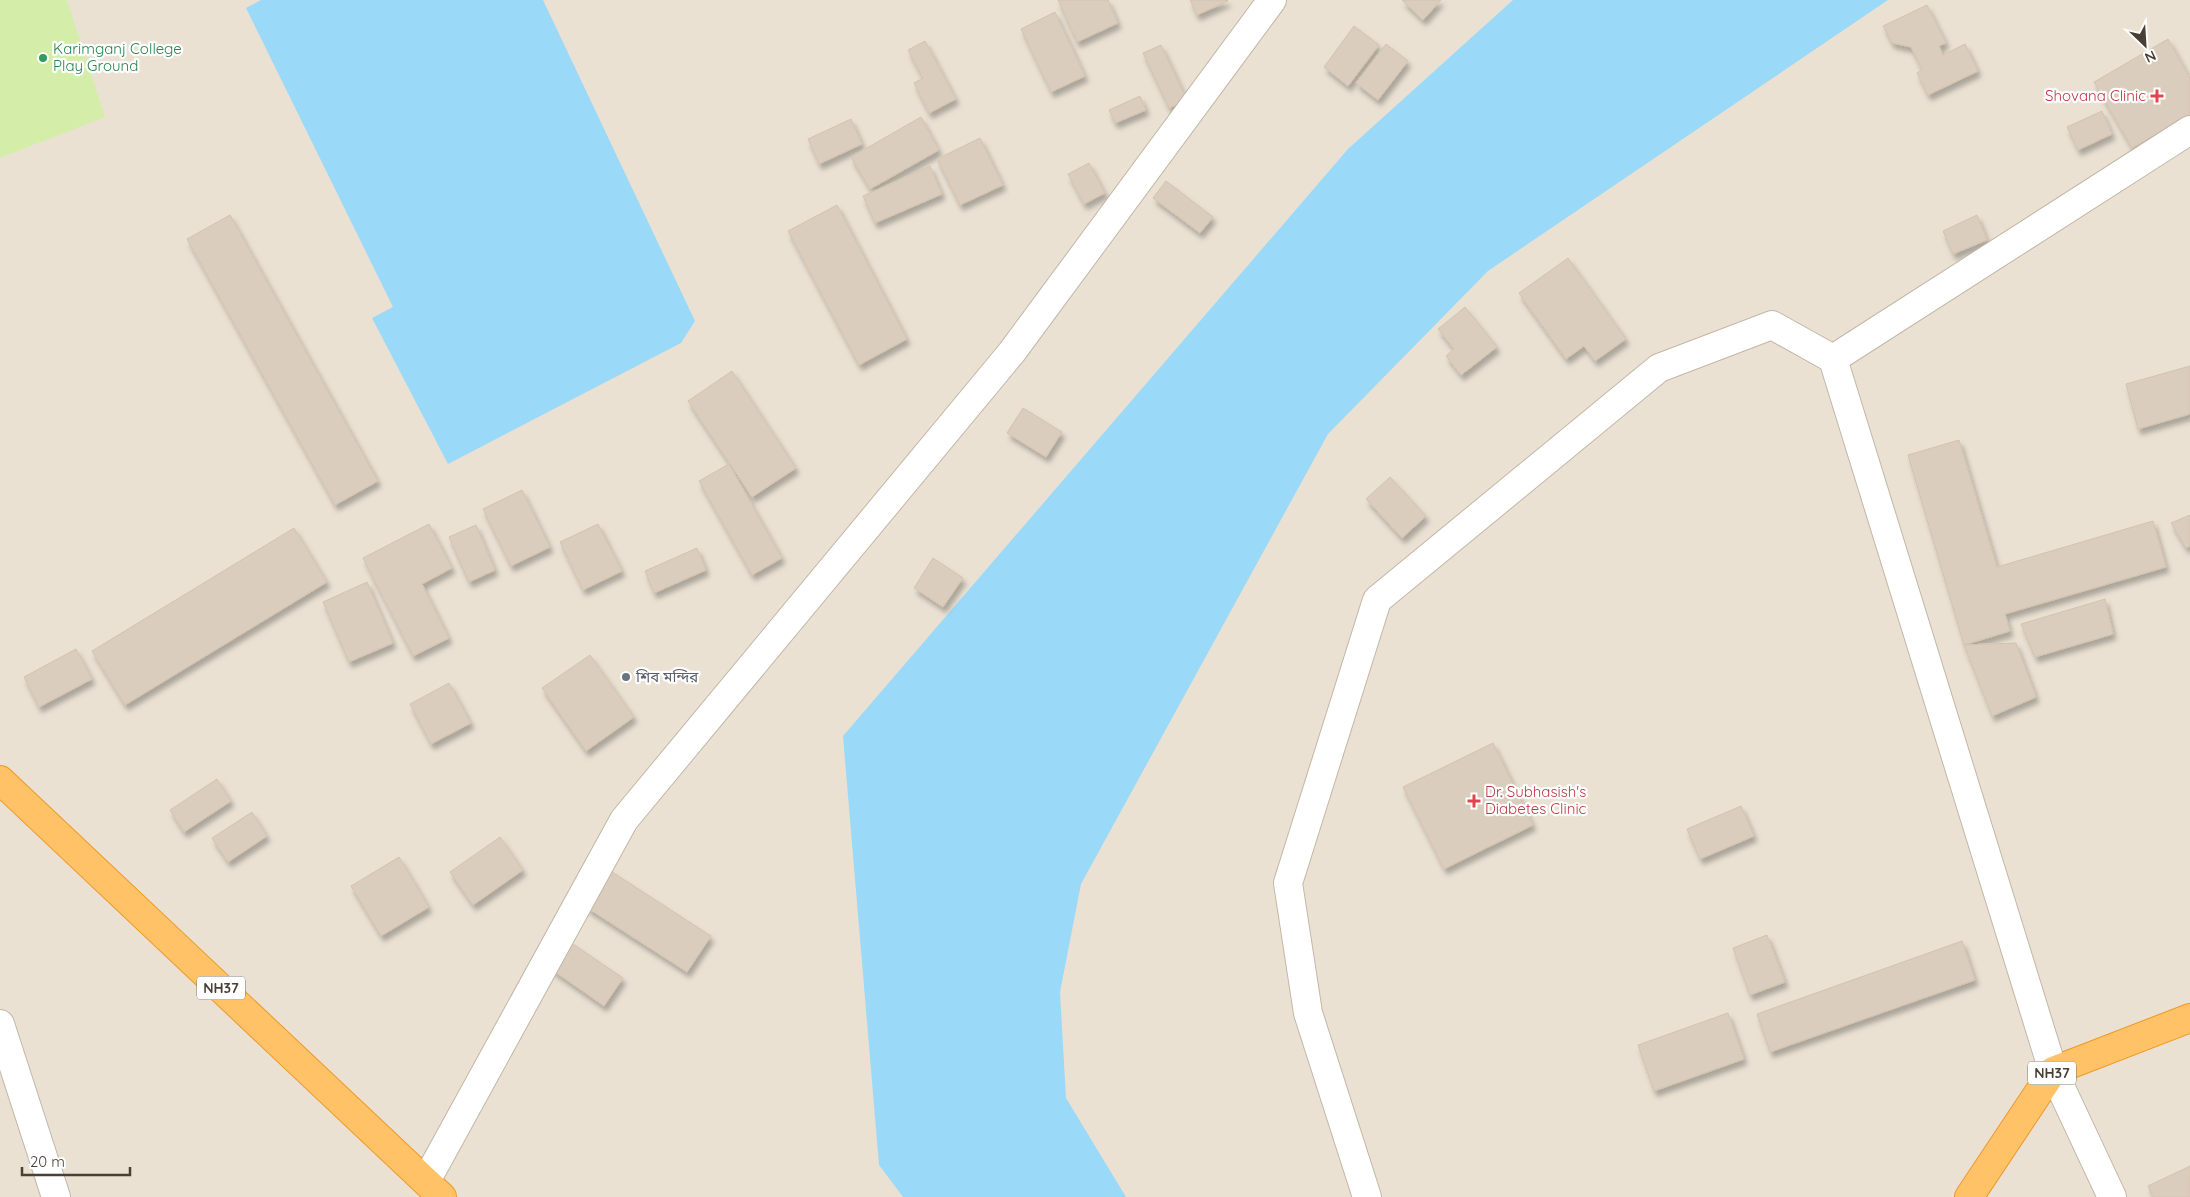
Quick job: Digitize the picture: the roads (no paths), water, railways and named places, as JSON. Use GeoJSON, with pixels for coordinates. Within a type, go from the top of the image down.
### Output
{"type":"FeatureCollection","features":[{"type":"Feature","properties":{"kind":"highway","name":"NH37"},"geometry":{"type":"LineString","coordinates":[[0,780],[434,1189]]}},
{"type":"Feature","properties":{"kind":"highway","name":"NH37"},"geometry":{"type":"LineString","coordinates":[[1969,1197],[2053,1071],[2190,1018]]}},
{"type":"Feature","properties":{"kind":"street"},"geometry":{"type":"LineString","coordinates":[[434,1189],[624,820],[1012,352],[1272,0]]}},
{"type":"Feature","properties":{"kind":"street"},"geometry":{"type":"LineString","coordinates":[[1833,359],[2190,130]]}},
{"type":"Feature","properties":{"kind":"street"},"geometry":{"type":"LineString","coordinates":[[1367,1197],[1308,1013],[1288,883],[1377,600],[1658,368],[1772,324],[1833,359],[2053,1071],[2112,1197]]}},
{"type":"Feature","properties":{"kind":"street"},"geometry":{"type":"LineString","coordinates":[[0,1024],[56,1197]]}},
{"type":"Feature","properties":{"kind":"water"},"geometry":{"type":"Polygon","coordinates":[[[261,0],[543,0],[695,321],[681,343],[448,464],[372,318],[393,307],[246,8],[261,0]]]}},
{"type":"Feature","properties":{"kind":"water"},"geometry":{"type":"Polygon","coordinates":[[[1513,0],[1888,0],[1488,271],[1328,434],[1081,884],[1060,992],[1066,1098],[1126,1197],[903,1197],[879,1165],[843,736],[1348,149],[1513,0]]]}},
{"type":"Feature","properties":{"kind":"place","name":"Karimganj College Play Ground"},"geometry":{"type":"Point","coordinates":[43,58]}},
{"type":"Feature","properties":{"kind":"place","name":"Shovana Clinic"},"geometry":{"type":"Point","coordinates":[2157,96]}},
{"type":"Feature","properties":{"kind":"place","name":"শিব মন্দির"},"geometry":{"type":"Point","coordinates":[626,677]}},
{"type":"Feature","properties":{"kind":"place","name":"Dr. Subhasish's Diabetes Clinic"},"geometry":{"type":"Point","coordinates":[1474,801]}}]}
